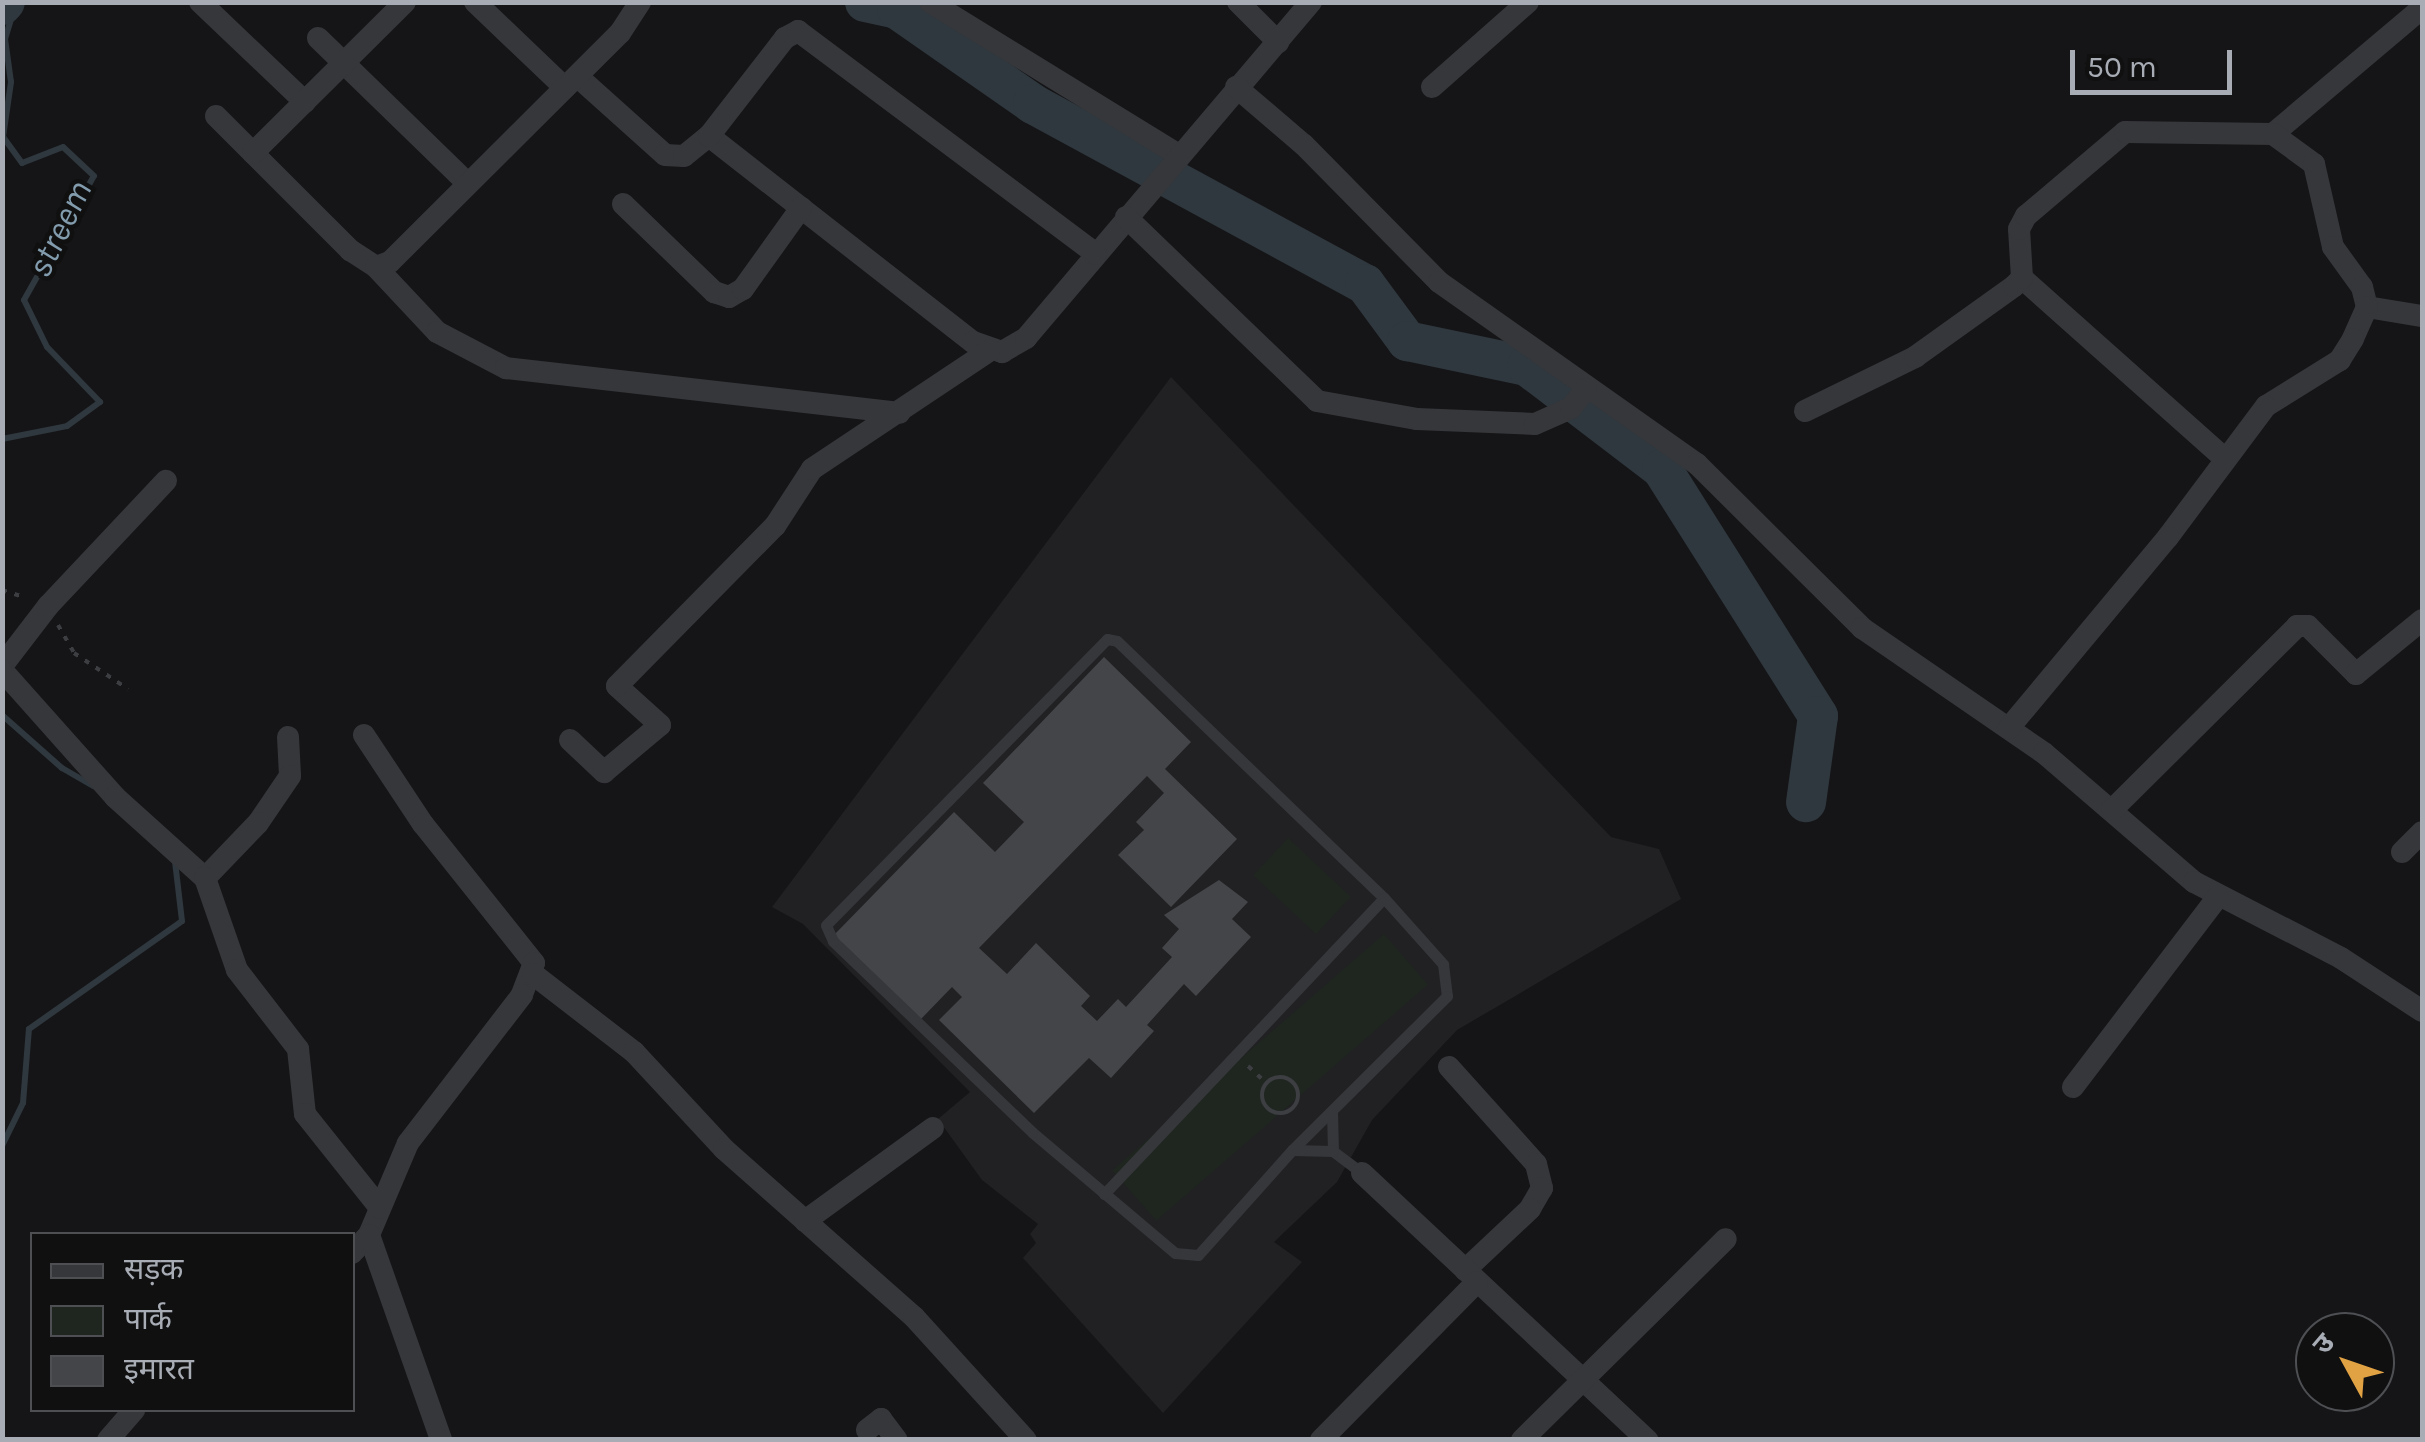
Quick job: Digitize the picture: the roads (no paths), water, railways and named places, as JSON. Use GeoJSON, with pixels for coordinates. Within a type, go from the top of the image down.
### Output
{"type":"FeatureCollection","features":[{"type":"Feature","properties":{"kind":"street"},"geometry":{"type":"LineString","coordinates":[[200,2],[304,102]]}},
{"type":"Feature","properties":{"kind":"street"},"geometry":{"type":"LineString","coordinates":[[252,153],[405,2]]}},
{"type":"Feature","properties":{"kind":"street"},"geometry":{"type":"LineString","coordinates":[[475,2],[664,155],[684,156],[709,136],[785,38],[798,31],[1096,254]]}},
{"type":"Feature","properties":{"kind":"street"},"geometry":{"type":"LineString","coordinates":[[376,267],[390,262],[571,82],[640,2]]}},
{"type":"Feature","properties":{"kind":"street"},"geometry":{"type":"LineString","coordinates":[[930,2],[1174,157]]}},
{"type":"Feature","properties":{"kind":"street"},"geometry":{"type":"LineString","coordinates":[[1238,2],[1278,42]]}},
{"type":"Feature","properties":{"kind":"street"},"geometry":{"type":"LineString","coordinates":[[570,740],[604,772],[660,725],[617,686],[775,526],[812,470],[989,351],[1015,348],[1174,157],[1311,2]]}},
{"type":"Feature","properties":{"kind":"street"},"geometry":{"type":"LineString","coordinates":[[1432,87],[1528,2]]}},
{"type":"Feature","properties":{"kind":"street"},"geometry":{"type":"LineString","coordinates":[[2272,134],[2422,8]]}},
{"type":"Feature","properties":{"kind":"street"},"geometry":{"type":"LineString","coordinates":[[318,38],[468,184]]}},
{"type":"Feature","properties":{"kind":"street"},"geometry":{"type":"LineString","coordinates":[[1236,88],[1304,145],[1439,282],[1579,398],[1697,464],[1862,628],[2009,728],[2218,898],[2314,942],[2422,1011]]}},
{"type":"Feature","properties":{"kind":"street"},"geometry":{"type":"LineString","coordinates":[[216,116],[350,250],[376,267],[438,332],[506,368],[899,413]]}},
{"type":"Feature","properties":{"kind":"street"},"geometry":{"type":"LineString","coordinates":[[2222,456],[2022,278],[2019,229],[2026,216],[2125,132],[2272,134],[2314,164],[2333,247],[2367,307]]}},
{"type":"Feature","properties":{"kind":"street"},"geometry":{"type":"LineString","coordinates":[[709,136],[989,351]]}},
{"type":"Feature","properties":{"kind":"street"},"geometry":{"type":"LineString","coordinates":[[623,204],[714,292],[729,297],[743,289],[801,208]]}},
{"type":"Feature","properties":{"kind":"street"},"geometry":{"type":"LineString","coordinates":[[1126,217],[1317,401],[1417,419],[1535,424],[1579,398]]}},
{"type":"Feature","properties":{"kind":"street"},"geometry":{"type":"LineString","coordinates":[[1805,411],[1915,357],[2022,278]]}},
{"type":"Feature","properties":{"kind":"street"},"geometry":{"type":"LineString","coordinates":[[2367,307],[2422,316]]}},
{"type":"Feature","properties":{"kind":"street"},"geometry":{"type":"LineString","coordinates":[[2009,728],[2168,537],[2222,456],[2266,406],[2340,360],[2367,307]]}},
{"type":"Feature","properties":{"kind":"street"},"geometry":{"type":"LineString","coordinates":[[166,481],[48,606],[2,668],[115,797],[205,878],[237,970],[298,1049],[305,1114],[380,1208]]}},
{"type":"Feature","properties":{"kind":"street"},"geometry":{"type":"LineString","coordinates":[[2112,810],[2297,626],[2308,626],[2356,674],[2419,632]]}},
{"type":"Feature","properties":{"kind":"street"},"geometry":{"type":"LineString","coordinates":[[364,735],[422,824],[528,950],[533,974],[634,1052],[724,1148],[914,1316],[1026,1440]]}},
{"type":"Feature","properties":{"kind":"street"},"geometry":{"type":"LineString","coordinates":[[205,878],[258,824],[290,776],[288,737]]}},
{"type":"Feature","properties":{"kind":"street"},"geometry":{"type":"LineString","coordinates":[[2402,852],[2422,832]]}},
{"type":"Feature","properties":{"kind":"street"},"geometry":{"type":"LineString","coordinates":[[2074,1087],[2218,898]]}},
{"type":"Feature","properties":{"kind":"street"},"geometry":{"type":"LineString","coordinates":[[355,1251],[369,1235],[420,1124],[533,974]]}},
{"type":"Feature","properties":{"kind":"street"},"geometry":{"type":"LineString","coordinates":[[1321,1440],[1530,1209],[1542,1188],[1536,1164],[1449,1066]]}},
{"type":"Feature","properties":{"kind":"street"},"geometry":{"type":"LineString","coordinates":[[806,1222],[933,1128]]}},
{"type":"Feature","properties":{"kind":"street"},"geometry":{"type":"LineString","coordinates":[[1362,1174],[1647,1440]]}},
{"type":"Feature","properties":{"kind":"street"},"geometry":{"type":"LineString","coordinates":[[369,1235],[441,1440]]}},
{"type":"Feature","properties":{"kind":"street"},"geometry":{"type":"LineString","coordinates":[[1522,1440],[1726,1239]]}},
{"type":"Feature","properties":{"kind":"street"},"geometry":{"type":"LineString","coordinates":[[108,1440],[132,1412]]}},
{"type":"Feature","properties":{"kind":"street"},"geometry":{"type":"LineString","coordinates":[[867,1430],[881,1419],[898,1440]]}},
{"type":"Feature","properties":{"kind":"lane"},"geometry":{"type":"LineString","coordinates":[[1107,639],[1384,898],[1443,964],[1446,996],[1292,1150],[1198,1255],[1164,1246],[1104,1194],[826,932],[830,918],[1107,639]]}},
{"type":"Feature","properties":{"kind":"lane"},"geometry":{"type":"LineString","coordinates":[[1104,1194],[1384,898]]}},
{"type":"Feature","properties":{"kind":"lane"},"geometry":{"type":"LineString","coordinates":[[1332,1111],[1333,1152]]}},
{"type":"Feature","properties":{"kind":"lane"},"geometry":{"type":"LineString","coordinates":[[1292,1150],[1333,1152],[1362,1174]]}},
{"type":"Feature","properties":{"kind":"waterway"},"geometry":{"type":"LineString","coordinates":[[2,5],[5,2]]}},
{"type":"Feature","properties":{"kind":"waterway","name":"streem"},"geometry":{"type":"LineString","coordinates":[[2,439],[67,426],[100,402],[47,347],[24,300],[94,176],[63,147],[22,163],[3,137],[11,82],[5,39],[16,2]]}},
{"type":"Feature","properties":{"kind":"waterway"},"geometry":{"type":"LineString","coordinates":[[865,2],[897,9],[1033,104],[1365,284],[1407,341],[1527,366],[1662,469],[1818,716],[1806,802]]}},
{"type":"Feature","properties":{"kind":"waterway","name":"streem"},"geometry":{"type":"LineString","coordinates":[[2,715],[62,768],[93,786]]}},
{"type":"Feature","properties":{"kind":"waterway","name":"streem"},"geometry":{"type":"LineString","coordinates":[[2,1146],[23,1103],[29,1029],[182,921],[175,861]]}}]}
